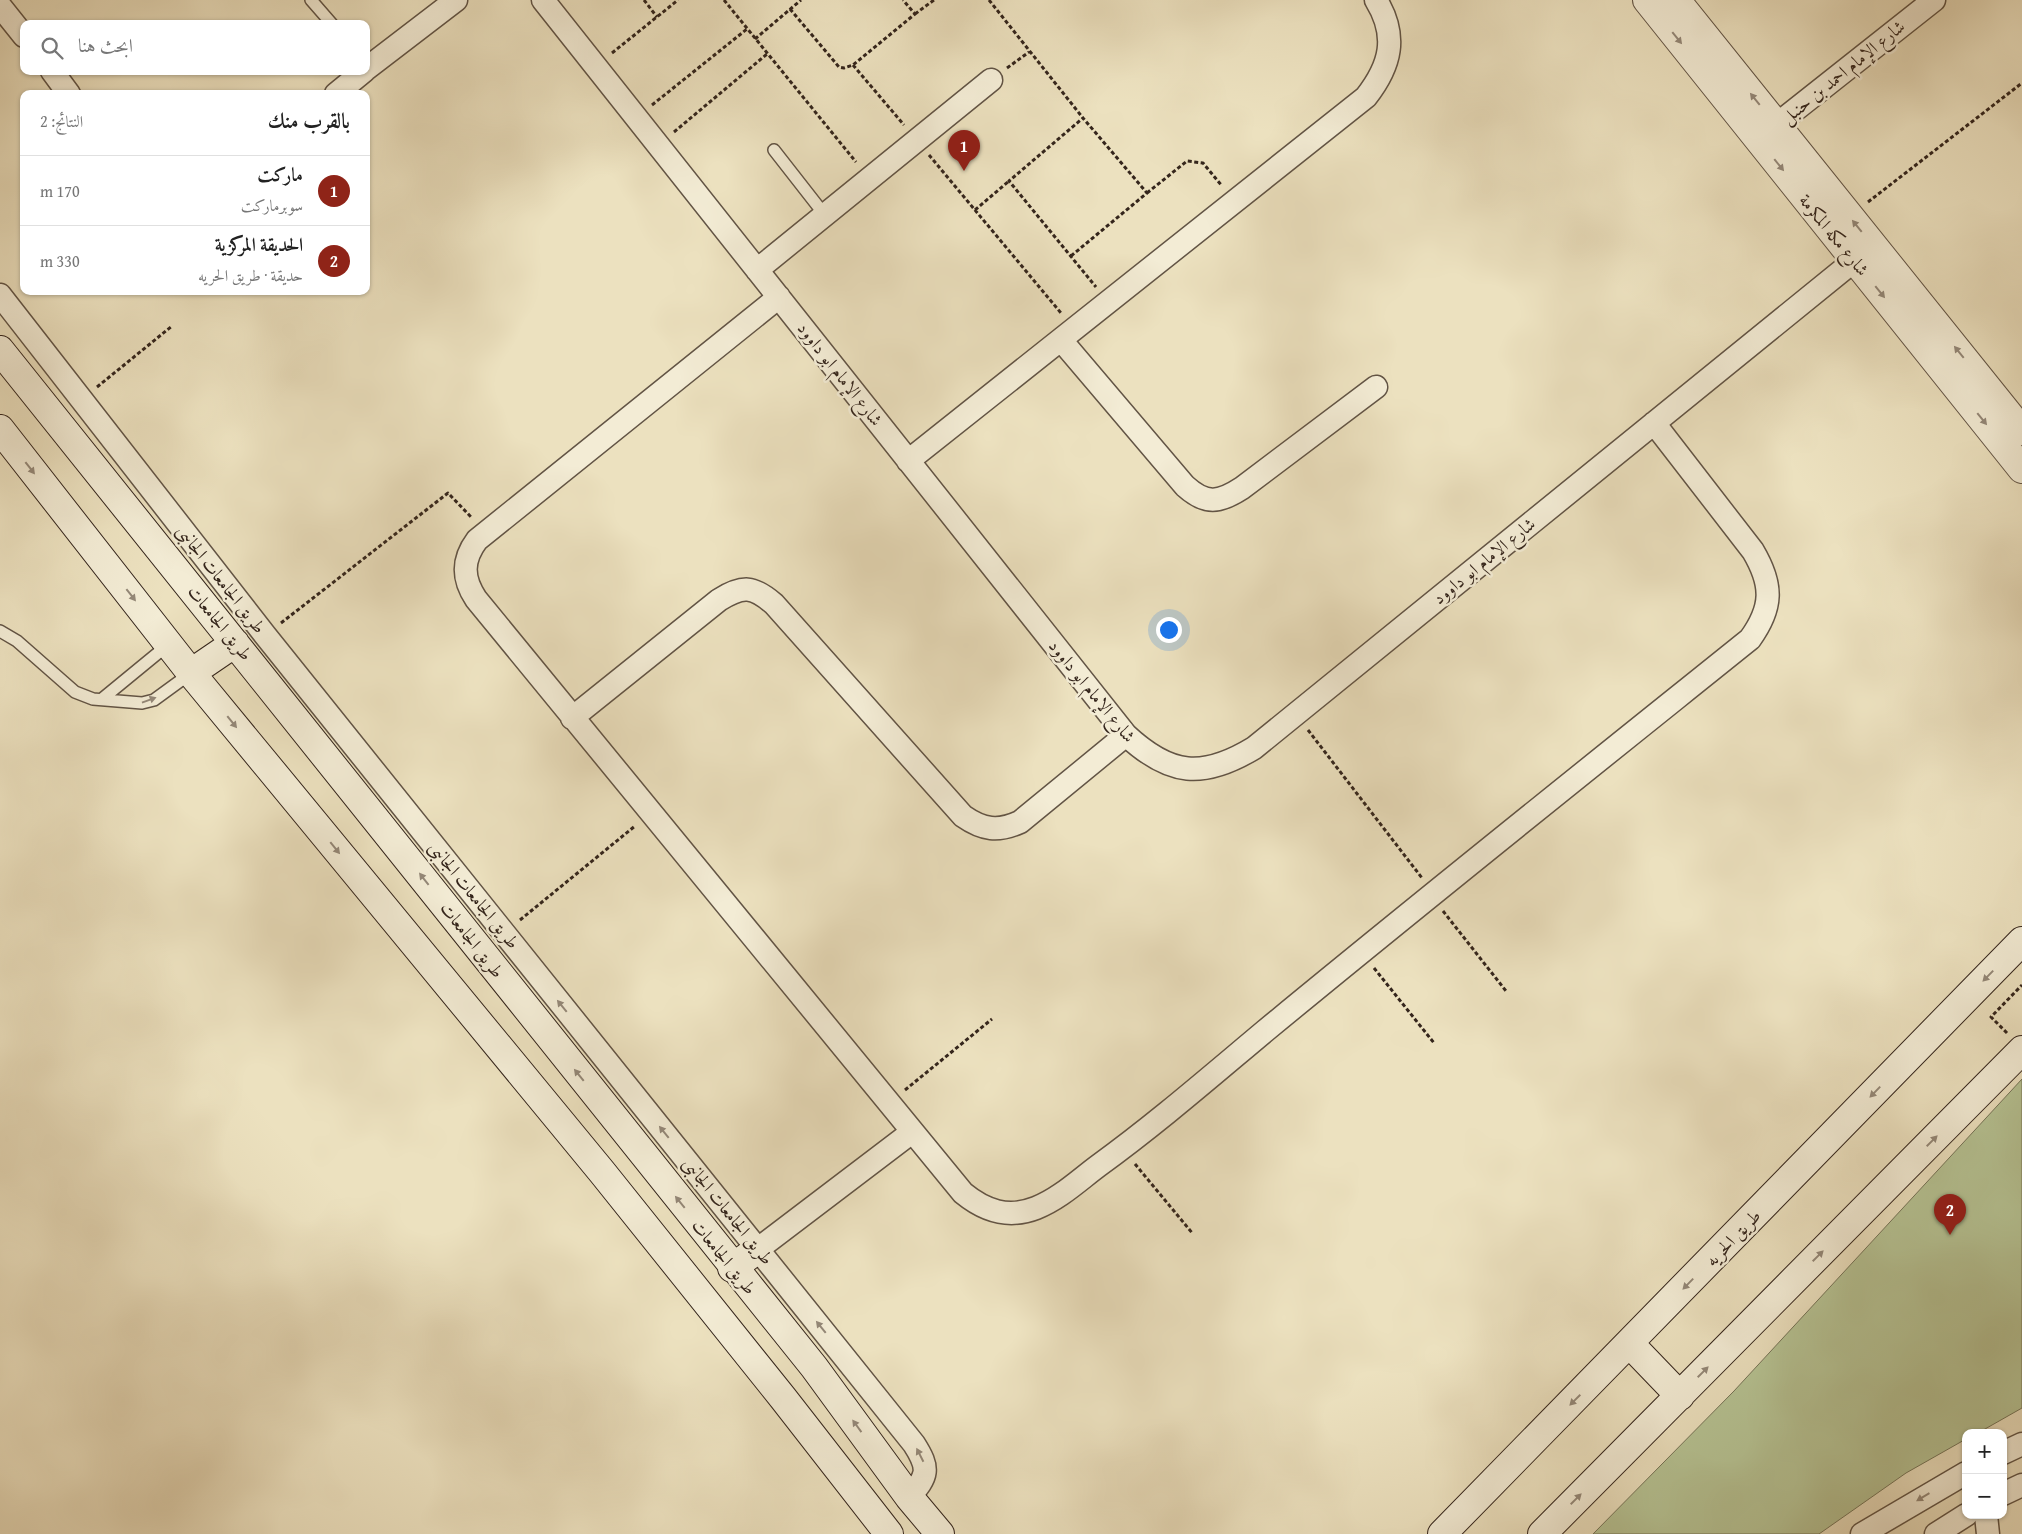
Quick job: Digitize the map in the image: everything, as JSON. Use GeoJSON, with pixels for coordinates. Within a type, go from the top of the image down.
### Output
{"type":"FeatureCollection","features":[{"type":"Feature","properties":{"kind":"main road","name":"شارع مكه المكرمة"},"geometry":{"type":"LineString","coordinates":[[1647,0],[2022,469]]}},
{"type":"Feature","properties":{"kind":"main road","name":"شارع مكه المكرمة"},"geometry":{"type":"LineString","coordinates":[[1676,0],[2022,431]]}},
{"type":"Feature","properties":{"kind":"main road","name":"طريق الجامعات"},"geometry":{"type":"LineString","coordinates":[[0,350],[236,643],[732,1268],[814,1367],[909,1497],[940,1534]]}},
{"type":"Feature","properties":{"kind":"main road"},"geometry":{"type":"LineString","coordinates":[[0,429],[191,672],[602,1172],[784,1398],[883,1526],[909,1497]]}},
{"type":"Feature","properties":{"kind":"main road"},"geometry":{"type":"LineString","coordinates":[[191,672],[236,643]]}},
{"type":"Feature","properties":{"kind":"main road","name":"طريق الحريه"},"geometry":{"type":"LineString","coordinates":[[1442,1534],[1630,1344],[2022,941]]}},
{"type":"Feature","properties":{"kind":"main road"},"geometry":{"type":"LineString","coordinates":[[1542,1534],[1680,1396],[2016,1043]]}},
{"type":"Feature","properties":{"kind":"main road"},"geometry":{"type":"LineString","coordinates":[[732,1268],[758,1248]]}},
{"type":"Feature","properties":{"kind":"main road"},"geometry":{"type":"LineString","coordinates":[[1630,1344],[1680,1396]]}},
{"type":"Feature","properties":{"kind":"street"},"geometry":{"type":"LineString","coordinates":[[370,65],[456,0]]}},
{"type":"Feature","properties":{"kind":"street","name":"شارع الإمام ابو داوود"},"geometry":{"type":"LineString","coordinates":[[543,0],[1126,735],[1147,755],[1173,766],[1202,769],[1230,763],[1254,748],[1855,260]]}},
{"type":"Feature","properties":{"kind":"street"},"geometry":{"type":"LineString","coordinates":[[908,461],[1366,97],[1380,79],[1388,58],[1390,36],[1384,14],[1376,0]]}},
{"type":"Feature","properties":{"kind":"street","name":"شارع الإمام احمد بن حنبل"},"geometry":{"type":"LineString","coordinates":[[1776,125],[1934,0]]}},
{"type":"Feature","properties":{"kind":"street"},"geometry":{"type":"LineString","coordinates":[[0,6],[20,31]]}},
{"type":"Feature","properties":{"kind":"street"},"geometry":{"type":"LineString","coordinates":[[55,75],[67,90]]}},
{"type":"Feature","properties":{"kind":"street"},"geometry":{"type":"LineString","coordinates":[[341,90],[358,75]]}},
{"type":"Feature","properties":{"kind":"street"},"geometry":{"type":"LineString","coordinates":[[757,270],[992,80]]}},
{"type":"Feature","properties":{"kind":"street","name":"طريق الجامعات الجانبى"},"geometry":{"type":"LineString","coordinates":[[0,295],[265,635],[758,1248],[921,1454],[926,1473],[921,1483],[909,1497]]}},
{"type":"Feature","properties":{"kind":"street"},"geometry":{"type":"LineString","coordinates":[[779,297],[486,533],[469,550],[465,562],[465,576],[469,588],[572,718],[963,1194],[979,1206],[999,1213],[1020,1214],[1038,1207],[1057,1196],[1122,1148],[1361,952],[1750,639],[1761,624],[1767,605],[1768,586],[1763,568],[1753,551],[1654,423]]}},
{"type":"Feature","properties":{"kind":"street"},"geometry":{"type":"LineString","coordinates":[[1068,334],[1185,486],[1196,495],[1210,500],[1226,499],[1376,387]]}},
{"type":"Feature","properties":{"kind":"street"},"geometry":{"type":"LineString","coordinates":[[572,718],[719,600],[731,593],[750,588],[761,593],[774,604],[963,816],[976,825],[991,829],[1006,828],[1020,822],[1126,735]]}},
{"type":"Feature","properties":{"kind":"street"},"geometry":{"type":"LineString","coordinates":[[758,1248],[912,1132]]}},
{"type":"Feature","properties":{"kind":"street"},"geometry":{"type":"LineString","coordinates":[[2007,1451],[2022,1444]]}},
{"type":"Feature","properties":{"kind":"street"},"geometry":{"type":"LineString","coordinates":[[1862,1534],[1964,1474]]}},
{"type":"Feature","properties":{"kind":"street"},"geometry":{"type":"LineString","coordinates":[[2007,1492],[2022,1485]]}},
{"type":"Feature","properties":{"kind":"street"},"geometry":{"type":"LineString","coordinates":[[1936,1534],[1962,1518]]}},
{"type":"Feature","properties":{"kind":"street"},"geometry":{"type":"LineString","coordinates":[[1986,1519],[1988,1534]]}},
{"type":"Feature","properties":{"kind":"lane"},"geometry":{"type":"LineString","coordinates":[[0,6],[9,0]]}},
{"type":"Feature","properties":{"kind":"lane"},"geometry":{"type":"LineString","coordinates":[[311,0],[328,20]]}},
{"type":"Feature","properties":{"kind":"lane"},"geometry":{"type":"LineString","coordinates":[[774,150],[824,214]]}},
{"type":"Feature","properties":{"kind":"lane"},"geometry":{"type":"LineString","coordinates":[[0,631],[17,641],[75,692],[93,699],[128,703],[148,702],[191,672]]}},
{"type":"Feature","properties":{"kind":"lane"},"geometry":{"type":"LineString","coordinates":[[102,699],[169,644]]}},
{"type":"Feature","properties":{"kind":"path"},"geometry":{"type":"LineString","coordinates":[[644,0],[657,17]]}},
{"type":"Feature","properties":{"kind":"path"},"geometry":{"type":"LineString","coordinates":[[596,66],[678,0]]}},
{"type":"Feature","properties":{"kind":"path"},"geometry":{"type":"LineString","coordinates":[[724,0],[869,178]]}},
{"type":"Feature","properties":{"kind":"path"},"geometry":{"type":"LineString","coordinates":[[755,39],[801,0]]}},
{"type":"Feature","properties":{"kind":"path"},"geometry":{"type":"LineString","coordinates":[[904,0],[915,14]]}},
{"type":"Feature","properties":{"kind":"path"},"geometry":{"type":"LineString","coordinates":[[790,9],[839,67],[844,68],[853,65],[934,0]]}},
{"type":"Feature","properties":{"kind":"path"},"geometry":{"type":"LineString","coordinates":[[989,0],[1028,52],[1082,118],[1147,192]]}},
{"type":"Feature","properties":{"kind":"path"},"geometry":{"type":"LineString","coordinates":[[636,118],[747,29]]}},
{"type":"Feature","properties":{"kind":"path"},"geometry":{"type":"LineString","coordinates":[[992,80],[1028,52]]}},
{"type":"Feature","properties":{"kind":"path"},"geometry":{"type":"LineString","coordinates":[[658,146],[767,54]]}},
{"type":"Feature","properties":{"kind":"path"},"geometry":{"type":"LineString","coordinates":[[853,65],[975,210],[1068,334]]}},
{"type":"Feature","properties":{"kind":"path"},"geometry":{"type":"LineString","coordinates":[[1849,216],[2022,83]]}},
{"type":"Feature","properties":{"kind":"path"},"geometry":{"type":"LineString","coordinates":[[2018,86],[2022,91]]}},
{"type":"Feature","properties":{"kind":"path"},"geometry":{"type":"LineString","coordinates":[[975,210],[1082,118]]}},
{"type":"Feature","properties":{"kind":"path"},"geometry":{"type":"LineString","coordinates":[[1071,256],[1180,165],[1195,161],[1203,163],[1235,202]]}},
{"type":"Feature","properties":{"kind":"path"},"geometry":{"type":"LineString","coordinates":[[1009,182],[1108,302]]}},
{"type":"Feature","properties":{"kind":"path"},"geometry":{"type":"LineString","coordinates":[[81,399],[172,326]]}},
{"type":"Feature","properties":{"kind":"path"},"geometry":{"type":"LineString","coordinates":[[265,635],[448,493],[486,533]]}},
{"type":"Feature","properties":{"kind":"path"},"geometry":{"type":"LineString","coordinates":[[1296,714],[1506,991]]}},
{"type":"Feature","properties":{"kind":"path"},"geometry":{"type":"LineString","coordinates":[[504,933],[651,813]]}},
{"type":"Feature","properties":{"kind":"path"},"geometry":{"type":"LineString","coordinates":[[1361,952],[1434,1043]]}},
{"type":"Feature","properties":{"kind":"path"},"geometry":{"type":"LineString","coordinates":[[2016,1043],[1991,1017],[2022,985]]}},
{"type":"Feature","properties":{"kind":"path"},"geometry":{"type":"LineString","coordinates":[[889,1104],[992,1019]]}},
{"type":"Feature","properties":{"kind":"path"},"geometry":{"type":"LineString","coordinates":[[1122,1148],[1192,1234]]}},
{"type":"Feature","properties":{"kind":"green space"},"geometry":{"type":"Polygon","coordinates":[[[2022,1079],[2022,1408],[1985,1429],[1962,1429],[1962,1441],[1906,1473],[1819,1534],[1593,1534],[1734,1391],[2022,1079]]]}},
{"type":"Feature","properties":{"kind":"place","name":"ماركت"},"geometry":{"type":"Point","coordinates":[964,171]}},
{"type":"Feature","properties":{"kind":"place","name":"الحديقة المركزية"},"geometry":{"type":"Point","coordinates":[1950,1235]}}]}
